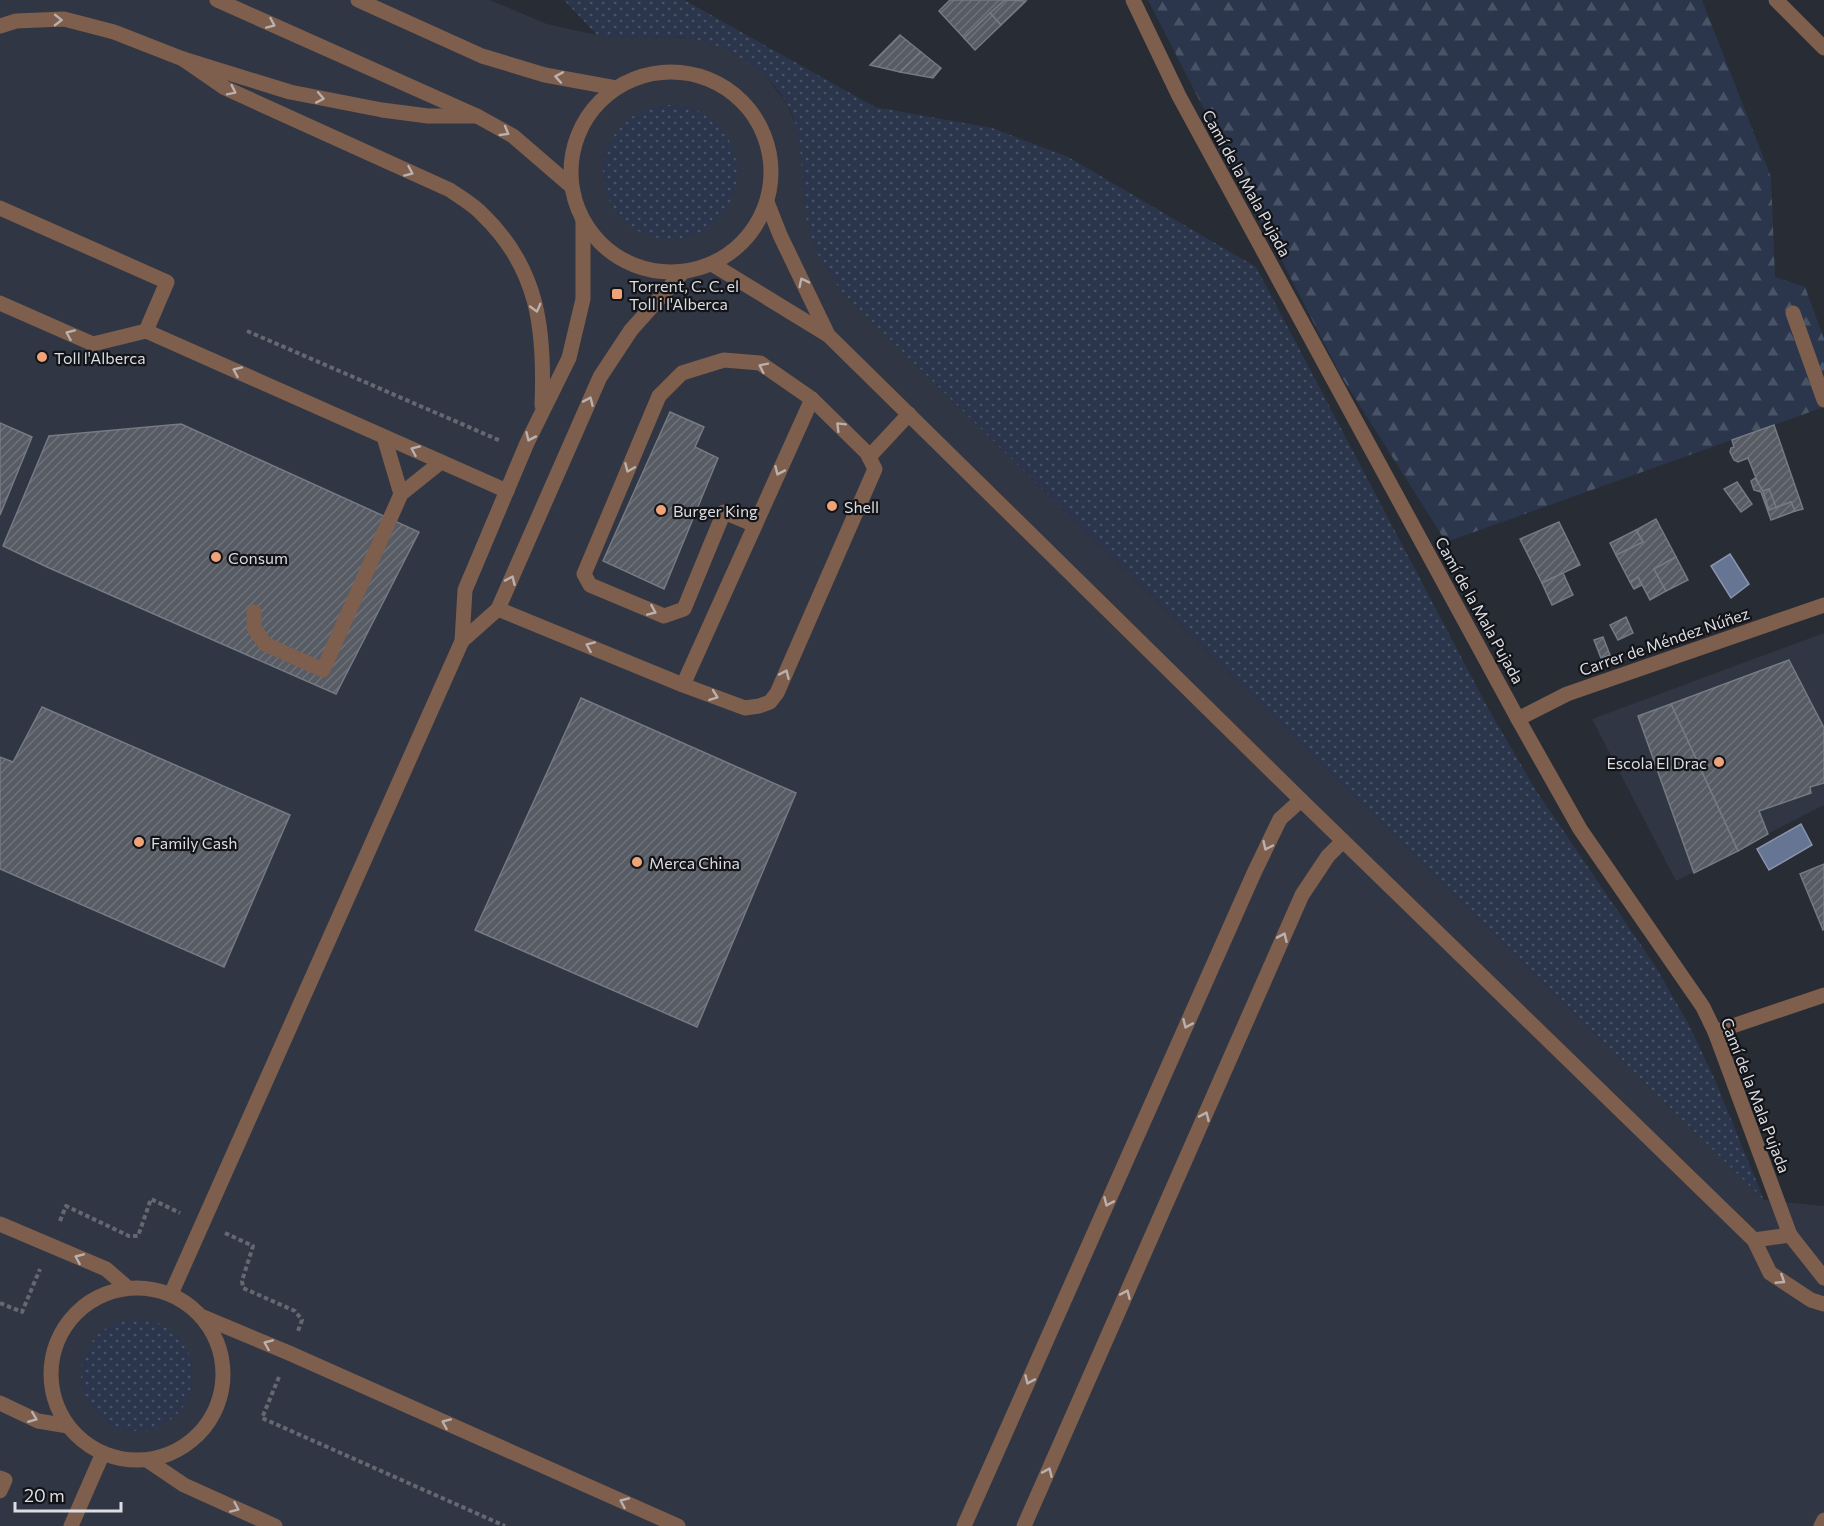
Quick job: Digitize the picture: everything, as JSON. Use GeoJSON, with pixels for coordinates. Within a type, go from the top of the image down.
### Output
{"type":"FeatureCollection","features":[{"type":"Feature","properties":{"kind":"street"},"geometry":{"type":"LineString","coordinates":[[217,0],[477,116],[513,136],[571,186]]}},
{"type":"Feature","properties":{"kind":"street"},"geometry":{"type":"LineString","coordinates":[[358,0],[482,56],[545,75],[616,88]]}},
{"type":"Feature","properties":{"kind":"street","name":"Camí de la Mala Pujada"},"geometry":{"type":"LineString","coordinates":[[1133,0],[1179,96],[1580,829],[1702,1008],[1715,1032],[1790,1235],[1824,1278]]}},
{"type":"Feature","properties":{"kind":"street"},"geometry":{"type":"LineString","coordinates":[[1776,0],[1824,48]]}},
{"type":"Feature","properties":{"kind":"street"},"geometry":{"type":"LineString","coordinates":[[0,26],[16,21],[64,19],[114,32],[183,59],[290,92],[382,110],[428,116],[477,116]]}},
{"type":"Feature","properties":{"kind":"street"},"geometry":{"type":"LineString","coordinates":[[183,59],[225,88],[450,190],[482,214],[510,246],[528,279],[539,319],[543,369],[542,410]]}},
{"type":"Feature","properties":{"kind":"street"},"geometry":{"type":"LineString","coordinates":[[675,72],[705,77],[732,92],[754,114],[768,142],[772,172],[767,202],[755,228],[736,249],[712,264],[683,272],[654,271],[625,262],[601,245],[583,221],[575,204],[571,186],[571,158],[579,130],[595,106],[616,88],[644,75],[675,72]]}},
{"type":"Feature","properties":{"kind":"street"},"geometry":{"type":"LineString","coordinates":[[767,202],[780,235],[828,335]]}},
{"type":"Feature","properties":{"kind":"street"},"geometry":{"type":"LineString","coordinates":[[0,208],[167,282],[146,331]]}},
{"type":"Feature","properties":{"kind":"street"},"geometry":{"type":"LineString","coordinates":[[171,1294],[462,641],[465,590],[542,410],[569,358],[583,299],[583,221]]}},
{"type":"Feature","properties":{"kind":"street"},"geometry":{"type":"LineString","coordinates":[[712,264],[828,335],[1301,800],[1754,1240],[1770,1273],[1811,1300],[1824,1304]]}},
{"type":"Feature","properties":{"kind":"street"},"geometry":{"type":"LineString","coordinates":[[462,641],[498,609],[600,377],[631,330],[683,272]]}},
{"type":"Feature","properties":{"kind":"street"},"geometry":{"type":"LineString","coordinates":[[0,303],[93,344],[146,331],[507,491]]}},
{"type":"Feature","properties":{"kind":"street"},"geometry":{"type":"LineString","coordinates":[[1793,313],[1824,400]]}},
{"type":"Feature","properties":{"kind":"street"},"geometry":{"type":"LineString","coordinates":[[498,609],[744,708],[759,706],[770,702],[777,693],[874,469],[869,457],[812,399],[760,363],[724,360],[682,374],[659,396],[584,574],[590,585],[664,616],[684,609],[724,512],[755,525]]}},
{"type":"Feature","properties":{"kind":"street"},"geometry":{"type":"LineString","coordinates":[[683,685],[812,399]]}},
{"type":"Feature","properties":{"kind":"street"},"geometry":{"type":"LineString","coordinates":[[869,457],[909,414]]}},
{"type":"Feature","properties":{"kind":"street"},"geometry":{"type":"LineString","coordinates":[[384,437],[401,494]]}},
{"type":"Feature","properties":{"kind":"street"},"geometry":{"type":"LineString","coordinates":[[254,612],[255,628],[265,644],[323,670],[401,494],[441,462]]}},
{"type":"Feature","properties":{"kind":"street","name":"Carrer de Méndez Núñez"},"geometry":{"type":"LineString","coordinates":[[1518,719],[1567,693],[1824,605]]}},
{"type":"Feature","properties":{"kind":"street"},"geometry":{"type":"LineString","coordinates":[[964,1526],[1254,873],[1280,819],[1301,800]]}},
{"type":"Feature","properties":{"kind":"street"},"geometry":{"type":"LineString","coordinates":[[1024,1526],[1302,895],[1328,856],[1343,841]]}},
{"type":"Feature","properties":{"kind":"street"},"geometry":{"type":"LineString","coordinates":[[1715,1032],[1824,995]]}},
{"type":"Feature","properties":{"kind":"street"},"geometry":{"type":"LineString","coordinates":[[0,1224],[106,1269],[128,1288]]}},
{"type":"Feature","properties":{"kind":"street"},"geometry":{"type":"LineString","coordinates":[[1754,1240],[1790,1235]]}},
{"type":"Feature","properties":{"kind":"street"},"geometry":{"type":"LineString","coordinates":[[128,1288],[150,1288],[171,1294],[188,1303],[202,1317],[217,1339],[224,1365],[222,1392],[213,1417],[196,1438],[174,1452],[147,1460],[125,1459],[102,1453],[84,1442],[68,1426],[56,1403],[51,1378],[54,1352],[64,1328],[81,1308],[103,1294],[128,1288]]}},
{"type":"Feature","properties":{"kind":"street"},"geometry":{"type":"LineString","coordinates":[[202,1317],[678,1526]]}},
{"type":"Feature","properties":{"kind":"street"},"geometry":{"type":"LineString","coordinates":[[0,1403],[38,1421],[68,1426]]}},
{"type":"Feature","properties":{"kind":"street"},"geometry":{"type":"LineString","coordinates":[[71,1526],[102,1453]]}},
{"type":"Feature","properties":{"kind":"street"},"geometry":{"type":"LineString","coordinates":[[147,1460],[184,1485],[275,1526]]}},
{"type":"Feature","properties":{"kind":"street"},"geometry":{"type":"LineString","coordinates":[[0,1478],[5,1480],[0,1491]]}},
{"type":"Feature","properties":{"kind":"street"},"geometry":{"type":"LineString","coordinates":[[1821,1526],[1824,1520]]}},
{"type":"Feature","properties":{"kind":"path"},"geometry":{"type":"LineString","coordinates":[[247,331],[524,451]]}},
{"type":"Feature","properties":{"kind":"shaded area"},"geometry":{"type":"Polygon","coordinates":[[[0,0],[490,0],[547,24],[597,35],[695,39],[721,46],[744,58],[764,74],[786,103],[797,128],[803,167],[803,201],[813,243],[841,291],[1764,1200],[1824,1206],[1824,1526],[0,1526],[0,0]]]}},
{"type":"Feature","properties":{"kind":"shaded area"},"geometry":{"type":"Polygon","coordinates":[[[1730,554],[1749,584],[1731,598],[1711,566],[1730,554]]]}},
{"type":"Feature","properties":{"kind":"shaded area","name":"Escola El Drac"},"geometry":{"type":"Polygon","coordinates":[[[1824,633],[1824,805],[1676,881],[1592,719],[1824,633]]]}},
{"type":"Feature","properties":{"kind":"shaded area"},"geometry":{"type":"Polygon","coordinates":[[[1801,824],[1812,845],[1769,870],[1757,849],[1801,824]]]}},
{"type":"Feature","properties":{"kind":"green space"},"geometry":{"type":"Polygon","coordinates":[[[564,0],[684,0],[875,107],[992,128],[1068,157],[1256,267],[1489,710],[1535,789],[1655,966],[1688,1023],[1715,1080],[1764,1200],[841,291],[821,260],[812,240],[805,214],[801,157],[792,114],[784,99],[760,72],[730,52],[690,38],[629,38],[597,35],[564,0]]]}},
{"type":"Feature","properties":{"kind":"green space"},"geometry":{"type":"Polygon","coordinates":[[[1148,0],[1702,0],[1771,177],[1775,277],[1805,287],[1824,339],[1824,407],[1446,542],[1340,374],[1148,0]]]}},
{"type":"Feature","properties":{"kind":"green space"},"geometry":{"type":"Polygon","coordinates":[[[670,105],[696,110],[718,124],[732,146],[737,172],[732,198],[718,220],[696,234],[670,239],[644,234],[622,220],[608,198],[603,172],[608,146],[622,124],[644,110],[670,105]]]}},
{"type":"Feature","properties":{"kind":"green space"},"geometry":{"type":"Polygon","coordinates":[[[137,1319],[159,1323],[177,1335],[189,1353],[193,1375],[189,1397],[177,1415],[159,1427],[137,1431],[115,1427],[97,1415],[85,1397],[81,1375],[85,1353],[97,1335],[115,1323],[137,1319]]]}},
{"type":"Feature","properties":{"kind":"building"},"geometry":{"type":"Polygon","coordinates":[[[950,0],[1005,0],[964,38],[939,11],[950,0]]]}},
{"type":"Feature","properties":{"kind":"building"},"geometry":{"type":"Polygon","coordinates":[[[1005,0],[1026,1],[1001,25],[990,13],[1005,0]]]}},
{"type":"Feature","properties":{"kind":"building"},"geometry":{"type":"Polygon","coordinates":[[[990,13],[1001,25],[975,50],[964,38],[990,13]]]}},
{"type":"Feature","properties":{"kind":"building"},"geometry":{"type":"Polygon","coordinates":[[[900,35],[921,52],[900,72],[870,65],[900,35]]]}},
{"type":"Feature","properties":{"kind":"building"},"geometry":{"type":"Polygon","coordinates":[[[921,52],[941,68],[933,78],[900,72],[921,52]]]}},
{"type":"Feature","properties":{"kind":"building","name":"Burger King"},"geometry":{"type":"Polygon","coordinates":[[[670,412],[704,427],[695,447],[718,458],[664,589],[603,561],[670,412]]]}},
{"type":"Feature","properties":{"kind":"building"},"geometry":{"type":"Polygon","coordinates":[[[0,423],[32,437],[0,515],[0,423]]]}},
{"type":"Feature","properties":{"kind":"building","name":"Consum"},"geometry":{"type":"Polygon","coordinates":[[[181,424],[419,532],[336,694],[3,546],[49,436],[181,424]]]}},
{"type":"Feature","properties":{"kind":"building"},"geometry":{"type":"Polygon","coordinates":[[[1774,425],[1803,509],[1795,511],[1791,502],[1776,507],[1769,489],[1761,490],[1748,458],[1738,462],[1734,460],[1730,452],[1734,447],[1732,440],[1774,425]]]}},
{"type":"Feature","properties":{"kind":"building"},"geometry":{"type":"Polygon","coordinates":[[[1755,478],[1763,491],[1769,510],[1791,502],[1795,511],[1771,520],[1761,492],[1754,490],[1751,481],[1755,478]]]}},
{"type":"Feature","properties":{"kind":"building"},"geometry":{"type":"Polygon","coordinates":[[[1737,482],[1752,504],[1741,512],[1724,489],[1737,482]]]}},
{"type":"Feature","properties":{"kind":"building"},"geometry":{"type":"Polygon","coordinates":[[[1769,489],[1776,507],[1769,510],[1763,491],[1769,489]]]}},
{"type":"Feature","properties":{"kind":"building"},"geometry":{"type":"Polygon","coordinates":[[[1656,519],[1676,557],[1654,569],[1666,591],[1650,600],[1638,577],[1630,582],[1616,555],[1643,542],[1636,530],[1656,519]]]}},
{"type":"Feature","properties":{"kind":"building"},"geometry":{"type":"Polygon","coordinates":[[[1559,522],[1580,565],[1542,583],[1520,539],[1559,522]]]}},
{"type":"Feature","properties":{"kind":"building"},"geometry":{"type":"Polygon","coordinates":[[[1636,530],[1643,542],[1616,555],[1610,543],[1636,530]]]}},
{"type":"Feature","properties":{"kind":"building"},"geometry":{"type":"Polygon","coordinates":[[[1676,557],[1688,580],[1666,591],[1654,569],[1676,557]]]}},
{"type":"Feature","properties":{"kind":"building"},"geometry":{"type":"Polygon","coordinates":[[[1563,573],[1573,595],[1552,605],[1542,583],[1563,573]]]}},
{"type":"Feature","properties":{"kind":"building"},"geometry":{"type":"Polygon","coordinates":[[[1638,577],[1642,585],[1634,589],[1630,582],[1638,577]]]}},
{"type":"Feature","properties":{"kind":"building"},"geometry":{"type":"Polygon","coordinates":[[[1626,617],[1633,633],[1618,640],[1610,625],[1626,617]]]}},
{"type":"Feature","properties":{"kind":"building"},"geometry":{"type":"Polygon","coordinates":[[[1603,637],[1610,655],[1601,658],[1594,640],[1603,637]]]}},
{"type":"Feature","properties":{"kind":"building"},"geometry":{"type":"Polygon","coordinates":[[[1789,660],[1824,728],[1824,783],[1810,787],[1811,793],[1759,811],[1768,834],[1738,851],[1671,704],[1789,660]]]}},
{"type":"Feature","properties":{"kind":"building","name":"Merca China"},"geometry":{"type":"Polygon","coordinates":[[[581,698],[796,793],[697,1027],[475,930],[581,698]]]}},
{"type":"Feature","properties":{"kind":"building"},"geometry":{"type":"Polygon","coordinates":[[[1671,704],[1738,851],[1694,873],[1638,716],[1671,704]]]}},
{"type":"Feature","properties":{"kind":"building","name":"Family Cash"},"geometry":{"type":"Polygon","coordinates":[[[42,707],[290,815],[224,967],[0,869],[0,757],[13,762],[42,707]]]}},
{"type":"Feature","properties":{"kind":"building"},"geometry":{"type":"Polygon","coordinates":[[[1824,864],[1824,929],[1823,930],[1800,874],[1824,864]]]}},
{"type":"Feature","properties":{"kind":"place","name":"Torrent, C. C. el Toll i l'Alberca"},"geometry":{"type":"Point","coordinates":[617,294]}},
{"type":"Feature","properties":{"kind":"place","name":"Toll l'Alberca"},"geometry":{"type":"Point","coordinates":[42,357]}},
{"type":"Feature","properties":{"kind":"place","name":"Shell"},"geometry":{"type":"Point","coordinates":[832,506]}},
{"type":"Feature","properties":{"kind":"place","name":"Burger King"},"geometry":{"type":"Point","coordinates":[661,510]}},
{"type":"Feature","properties":{"kind":"place","name":"Consum"},"geometry":{"type":"Point","coordinates":[216,557]}},
{"type":"Feature","properties":{"kind":"place","name":"Escola El Drac"},"geometry":{"type":"Point","coordinates":[1719,762]}},
{"type":"Feature","properties":{"kind":"place","name":"Family Cash"},"geometry":{"type":"Point","coordinates":[139,842]}},
{"type":"Feature","properties":{"kind":"place","name":"Merca China"},"geometry":{"type":"Point","coordinates":[637,862]}}]}
